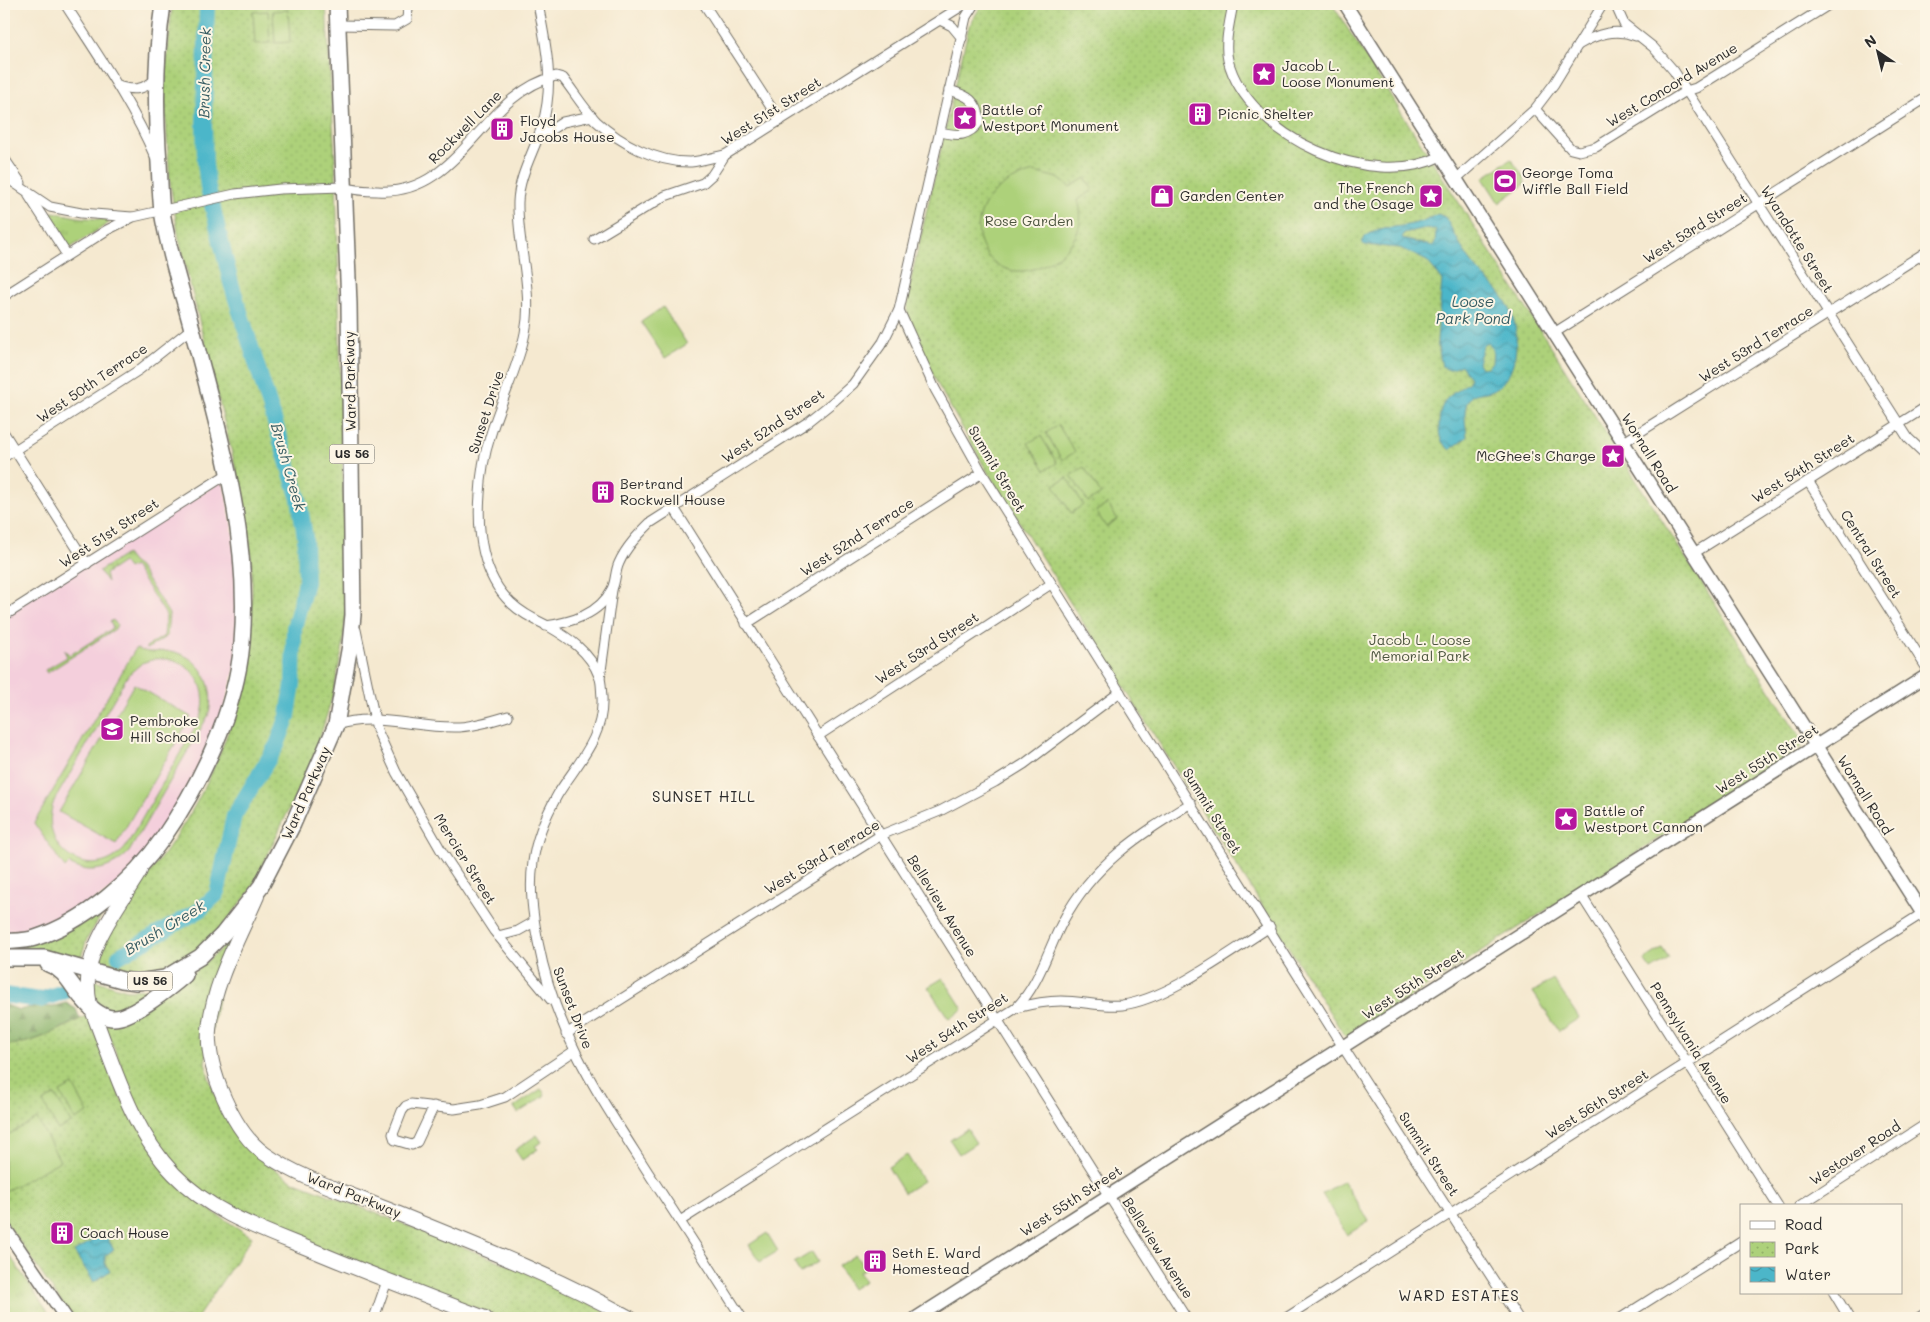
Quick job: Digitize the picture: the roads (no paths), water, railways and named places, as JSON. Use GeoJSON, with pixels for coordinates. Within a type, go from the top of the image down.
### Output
{"type":"FeatureCollection","features":[{"type":"Feature","properties":{"kind":"highway"},"geometry":{"type":"LineString","coordinates":[[4,942],[33,939],[63,927],[88,912],[146,862],[186,803],[210,756],[230,702],[242,644],[243,584],[238,520],[229,473],[176,273],[162,210],[156,79],[163,4]]}},
{"type":"Feature","properties":{"kind":"highway","name":"Ward Parkway"},"geometry":{"type":"LineString","coordinates":[[261,886],[294,824],[336,725],[350,645],[352,615],[349,314],[337,4]]}},
{"type":"Feature","properties":{"kind":"highway","name":"US 56"},"geometry":{"type":"LineString","coordinates":[[4,958],[44,958],[122,980],[154,981],[176,973],[200,957],[223,934],[261,886]]}},
{"type":"Feature","properties":{"kind":"highway"},"geometry":{"type":"LineString","coordinates":[[4,963],[34,962],[50,965],[71,982],[82,998],[109,1017],[125,1016],[179,981],[200,957]]}},
{"type":"Feature","properties":{"kind":"main road","name":"Wornall Road"},"geometry":{"type":"LineString","coordinates":[[1344,4],[1924,916]]}},
{"type":"Feature","properties":{"kind":"main road","name":"West 55th Street"},"geometry":{"type":"LineString","coordinates":[[916,1318],[1926,676]]}},
{"type":"Feature","properties":{"kind":"main road"},"geometry":{"type":"LineString","coordinates":[[146,862],[93,948],[86,988],[90,1005],[136,1122],[174,1174],[215,1208],[387,1281],[485,1318]]}},
{"type":"Feature","properties":{"kind":"main road","name":"Ward Parkway"},"geometry":{"type":"LineString","coordinates":[[261,886],[222,976],[209,1032],[214,1074],[243,1133],[264,1154],[298,1173],[558,1281],[630,1318]]}},
{"type":"Feature","properties":{"kind":"main road"},"geometry":{"type":"LineString","coordinates":[[4,1227],[66,1318]]}},
{"type":"Feature","properties":{"kind":"street"},"geometry":{"type":"LineString","coordinates":[[65,4],[118,86],[159,164]]}},
{"type":"Feature","properties":{"kind":"street"},"geometry":{"type":"LineString","coordinates":[[339,25],[395,26],[407,19],[408,8],[406,4]]}},
{"type":"Feature","properties":{"kind":"street","name":"Sunset Drive"},"geometry":{"type":"LineString","coordinates":[[538,4],[550,66],[550,78],[546,110],[538,138],[524,172],[518,197],[518,215],[528,294],[526,329],[521,352],[489,438],[482,473],[479,519],[488,567],[502,594],[514,606],[577,645],[600,678]]}},
{"type":"Feature","properties":{"kind":"street"},"geometry":{"type":"LineString","coordinates":[[704,4],[780,121]]}},
{"type":"Feature","properties":{"kind":"street","name":"West 51st Street"},"geometry":{"type":"LineString","coordinates":[[594,239],[665,196],[703,183],[712,174],[725,155],[965,4]]}},
{"type":"Feature","properties":{"kind":"street","name":"West 52nd Street"},"geometry":{"type":"LineString","coordinates":[[546,626],[570,622],[585,616],[595,609],[612,590],[619,563],[631,542],[650,523],[808,422],[833,402],[871,362],[900,310],[966,17],[974,4]]}},
{"type":"Feature","properties":{"kind":"street"},"geometry":{"type":"LineString","coordinates":[[1233,4],[1228,35],[1229,63],[1250,101],[1273,125],[1324,154],[1360,166],[1425,164],[1442,156]]}},
{"type":"Feature","properties":{"kind":"street"},"geometry":{"type":"LineString","coordinates":[[1456,179],[1535,109],[1554,84],[1575,46],[1603,4]]}},
{"type":"Feature","properties":{"kind":"street","name":"Wyandotte Street"},"geometry":{"type":"LineString","coordinates":[[1615,4],[1624,24],[1667,60],[1908,438],[1926,455]]}},
{"type":"Feature","properties":{"kind":"street","name":"West Concord Avenue"},"geometry":{"type":"LineString","coordinates":[[1535,109],[1571,149],[1587,150],[1596,147],[1686,91],[1696,88],[1830,4]]}},
{"type":"Feature","properties":{"kind":"street"},"geometry":{"type":"LineString","coordinates":[[940,20],[952,26],[962,38]]}},
{"type":"Feature","properties":{"kind":"street","name":"Wyandotte Street"},"geometry":{"type":"LineString","coordinates":[[1575,46],[1594,36],[1606,33],[1626,32],[1643,39]]}},
{"type":"Feature","properties":{"kind":"street"},"geometry":{"type":"LineString","coordinates":[[550,78],[556,76],[563,78],[592,116],[639,150],[655,157],[692,162],[725,155]]}},
{"type":"Feature","properties":{"kind":"street","name":"Rockwell Lane"},"geometry":{"type":"LineString","coordinates":[[133,217],[235,194],[280,189],[343,187],[351,190],[402,191],[429,181],[440,174],[506,103],[526,89],[550,78]]}},
{"type":"Feature","properties":{"kind":"street"},"geometry":{"type":"LineString","coordinates":[[118,86],[131,90],[140,90],[156,79]]}},
{"type":"Feature","properties":{"kind":"street"},"geometry":{"type":"LineString","coordinates":[[940,132],[957,136],[965,134],[974,130],[980,121],[979,111],[974,102],[966,95],[949,90]]}},
{"type":"Feature","properties":{"kind":"street","name":"West 53rd Street"},"geometry":{"type":"LineString","coordinates":[[1554,333],[1926,98]]}},
{"type":"Feature","properties":{"kind":"street"},"geometry":{"type":"LineString","coordinates":[[538,138],[563,122],[592,116]]}},
{"type":"Feature","properties":{"kind":"street"},"geometry":{"type":"LineString","coordinates":[[4,158],[67,255]]}},
{"type":"Feature","properties":{"kind":"street"},"geometry":{"type":"LineString","coordinates":[[4,176],[50,207],[81,213],[133,217]]}},
{"type":"Feature","properties":{"kind":"street"},"geometry":{"type":"LineString","coordinates":[[4,296],[67,255],[133,217]]}},
{"type":"Feature","properties":{"kind":"street","name":"West 53rd Terrace"},"geometry":{"type":"LineString","coordinates":[[1624,442],[1829,315],[1926,252]]}},
{"type":"Feature","properties":{"kind":"street","name":"Summit Street"},"geometry":{"type":"LineString","coordinates":[[900,310],[935,389],[982,473],[1270,927],[1343,1047],[1518,1318]]}},
{"type":"Feature","properties":{"kind":"street","name":"West 50th Terrace"},"geometry":{"type":"LineString","coordinates":[[4,458],[139,370],[192,328]]}},
{"type":"Feature","properties":{"kind":"street","name":"West 54th Street"},"geometry":{"type":"LineString","coordinates":[[1694,553],[1926,407]]}},
{"type":"Feature","properties":{"kind":"street"},"geometry":{"type":"LineString","coordinates":[[4,433],[87,564]]}},
{"type":"Feature","properties":{"kind":"street","name":"West 51st Street"},"geometry":{"type":"LineString","coordinates":[[4,616],[229,473]]}},
{"type":"Feature","properties":{"kind":"street","name":"West 52nd Terrace"},"geometry":{"type":"LineString","coordinates":[[746,624],[982,473]]}},
{"type":"Feature","properties":{"kind":"street","name":"Central Street"},"geometry":{"type":"LineString","coordinates":[[1808,481],[1926,666]]}},
{"type":"Feature","properties":{"kind":"street","name":"Belleview Avenue"},"geometry":{"type":"LineString","coordinates":[[674,508],[998,1019],[1107,1196],[1186,1318]]}},
{"type":"Feature","properties":{"kind":"street","name":"West 53rd Street"},"geometry":{"type":"LineString","coordinates":[[818,736],[1051,584]]}},
{"type":"Feature","properties":{"kind":"street","name":"Sunset Drive"},"geometry":{"type":"LineString","coordinates":[[612,590],[600,678],[602,710],[597,735],[587,755],[552,805],[538,839],[533,862],[531,892],[534,922],[542,966],[553,1002],[587,1077],[742,1318]]}},
{"type":"Feature","properties":{"kind":"street","name":"Mercier Street"},"geometry":{"type":"LineString","coordinates":[[352,615],[377,730],[405,788],[442,852],[498,936],[553,1002]]}},
{"type":"Feature","properties":{"kind":"street","name":"West 53rd Terrace"},"geometry":{"type":"LineString","coordinates":[[566,1034],[881,835],[940,811],[995,782],[1024,764],[1120,692]]}},
{"type":"Feature","properties":{"kind":"street"},"geometry":{"type":"LineString","coordinates":[[336,725],[351,720],[375,719],[458,727],[483,724],[508,716]]}},
{"type":"Feature","properties":{"kind":"street","name":"West 54th Street"},"geometry":{"type":"LineString","coordinates":[[680,1221],[1016,1008],[1030,993],[1064,919],[1093,877],[1130,842],[1191,803]]}},
{"type":"Feature","properties":{"kind":"street","name":"Pennsylvania Avenue"},"geometry":{"type":"LineString","coordinates":[[1581,895],[1777,1204]]}},
{"type":"Feature","properties":{"kind":"street","name":"West 56th Street"},"geometry":{"type":"LineString","coordinates":[[1286,1318],[1924,916]]}},
{"type":"Feature","properties":{"kind":"street"},"geometry":{"type":"LineString","coordinates":[[498,936],[509,934],[534,922]]}},
{"type":"Feature","properties":{"kind":"street"},"geometry":{"type":"LineString","coordinates":[[1016,1008],[1039,1002],[1062,1001],[1104,1006],[1140,1001],[1170,988],[1270,927]]}},
{"type":"Feature","properties":{"kind":"street"},"geometry":{"type":"LineString","coordinates":[[434,1106],[414,1144],[395,1140],[393,1134],[402,1110],[406,1106],[411,1104],[434,1106],[454,1109],[480,1105],[505,1097],[574,1051]]}},
{"type":"Feature","properties":{"kind":"street","name":"Westover Road"},"geometry":{"type":"LineString","coordinates":[[1802,1204],[1926,1124]]}},
{"type":"Feature","properties":{"kind":"street"},"geometry":{"type":"LineString","coordinates":[[1621,1318],[1740,1243]]}},
{"type":"Feature","properties":{"kind":"street"},"geometry":{"type":"LineString","coordinates":[[374,1318],[387,1281]]}},
{"type":"Feature","properties":{"kind":"street"},"geometry":{"type":"LineString","coordinates":[[1835,1294],[1849,1318]]}},
{"type":"Feature","properties":{"kind":"street"},"geometry":{"type":"LineString","coordinates":[[1918,1318],[1926,1313]]}},
{"type":"Feature","properties":{"kind":"water","name":"Loose Park Pond"},"geometry":{"type":"Polygon","coordinates":[[[1438,214],[1445,217],[1472,263],[1506,301],[1515,323],[1516,334],[1515,356],[1508,376],[1493,390],[1471,396],[1465,413],[1467,437],[1450,450],[1442,442],[1440,436],[1441,408],[1447,398],[1469,382],[1470,378],[1461,365],[1449,370],[1442,367],[1437,341],[1442,279],[1427,261],[1400,248],[1364,245],[1361,242],[1365,237],[1378,230],[1416,223],[1438,214]],[[1422,229],[1404,233],[1402,239],[1432,246],[1435,243],[1436,230],[1422,229]],[[1488,343],[1483,345],[1478,363],[1481,368],[1488,367],[1492,362],[1493,349],[1488,343]]]}},
{"type":"Feature","properties":{"kind":"water"},"geometry":{"type":"Polygon","coordinates":[[[104,1233],[114,1249],[105,1256],[105,1264],[110,1271],[94,1282],[74,1252],[104,1233]]]}},
{"type":"Feature","properties":{"kind":"waterway","name":"Brush Creek"},"geometry":{"type":"LineString","coordinates":[[119,956],[200,910],[217,894],[234,816],[277,745],[288,716],[293,684],[294,628],[306,582],[305,537],[299,499],[231,283],[208,188],[204,123],[207,4]]}},
{"type":"Feature","properties":{"kind":"waterway","name":"Brush Creek"},"geometry":{"type":"LineString","coordinates":[[4,995],[40,1000],[66,991]]}},
{"type":"Feature","properties":{"kind":"place","name":"Jacob L. Loose Monument"},"geometry":{"type":"Point","coordinates":[1264,74]}},
{"type":"Feature","properties":{"kind":"place","name":"Picnic Shelter"},"geometry":{"type":"Point","coordinates":[1200,114]}},
{"type":"Feature","properties":{"kind":"place","name":"Battle of Westport Monument"},"geometry":{"type":"Point","coordinates":[965,118]}},
{"type":"Feature","properties":{"kind":"place","name":"Floyd Jacobs House"},"geometry":{"type":"Point","coordinates":[502,129]}},
{"type":"Feature","properties":{"kind":"place","name":"George Toma Wiffle Ball Field"},"geometry":{"type":"Point","coordinates":[1505,181]}},
{"type":"Feature","properties":{"kind":"place","name":"Garden Center"},"geometry":{"type":"Point","coordinates":[1162,196]}},
{"type":"Feature","properties":{"kind":"place","name":"The French and the Osage"},"geometry":{"type":"Point","coordinates":[1431,196]}},
{"type":"Feature","properties":{"kind":"place","name":"McGhee's Charge"},"geometry":{"type":"Point","coordinates":[1613,456]}},
{"type":"Feature","properties":{"kind":"place","name":"Bertrand Rockwell House"},"geometry":{"type":"Point","coordinates":[603,492]}},
{"type":"Feature","properties":{"kind":"place","name":"Pembroke Hill School"},"geometry":{"type":"Point","coordinates":[112,729]}},
{"type":"Feature","properties":{"kind":"place","name":"Battle of Westport Cannon"},"geometry":{"type":"Point","coordinates":[1566,819]}},
{"type":"Feature","properties":{"kind":"place","name":"Coach House"},"geometry":{"type":"Point","coordinates":[62,1233]}},
{"type":"Feature","properties":{"kind":"place","name":"Seth E. Ward Homestead"},"geometry":{"type":"Point","coordinates":[875,1261]}},
{"type":"Feature","properties":{"kind":"district","name":"SUNSET HILL"},"geometry":{"type":"Point","coordinates":[704,797]}},
{"type":"Feature","properties":{"kind":"district","name":"WARD ESTATES"},"geometry":{"type":"Point","coordinates":[1459,1296]}},
{"type":"Feature","properties":{"kind":"park label","name":"Rose Garden"},"geometry":{"type":"Point","coordinates":[1029,221]}},
{"type":"Feature","properties":{"kind":"park label","name":"Jacob L. Loose Memorial Park"},"geometry":{"type":"Point","coordinates":[1420,648]}}]}
